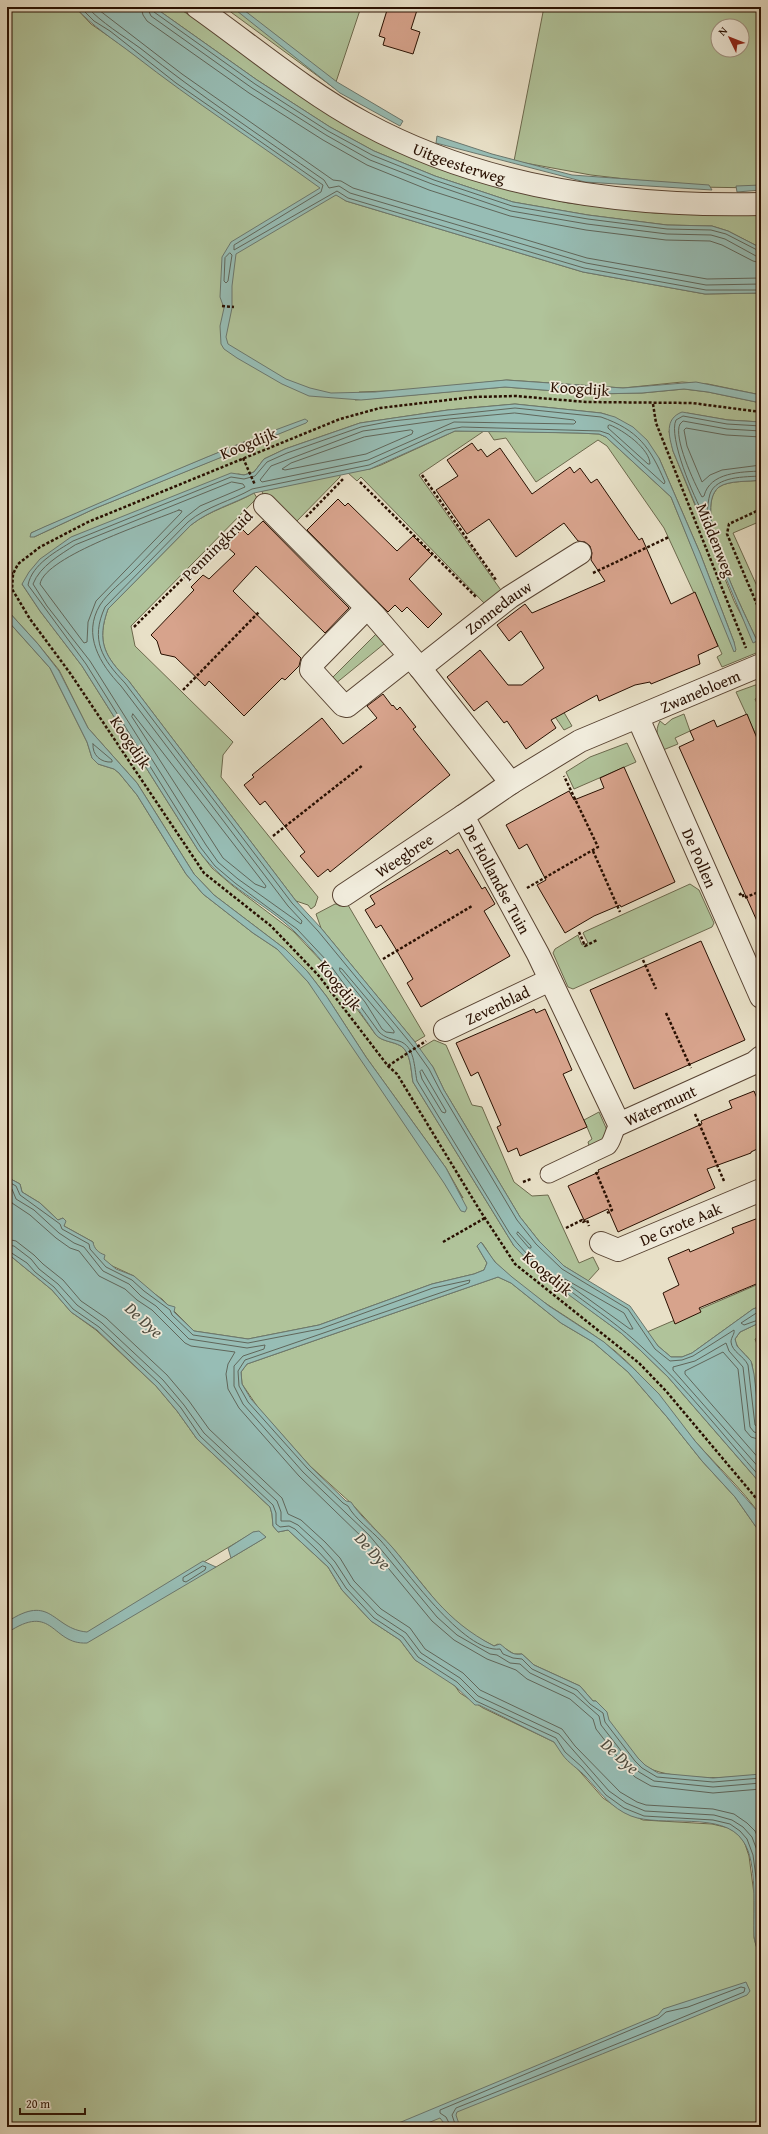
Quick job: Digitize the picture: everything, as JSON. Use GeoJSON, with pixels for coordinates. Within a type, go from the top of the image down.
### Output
{"type":"FeatureCollection","features":[{"type":"Feature","properties":{"kind":"street","name":"Uitgeesterweg"},"geometry":{"type":"LineString","coordinates":[[197,7],[339,108],[397,140],[425,152],[520,182],[586,194],[684,203],[761,204]]}},
{"type":"Feature","properties":{"kind":"street","name":"Penningkruid"},"geometry":{"type":"LineString","coordinates":[[261,497],[292,532],[369,610],[414,662],[511,783]]}},
{"type":"Feature","properties":{"kind":"street","name":"Zonnedauw"},"geometry":{"type":"LineString","coordinates":[[369,610],[362,613],[312,664],[311,670],[343,705],[347,706],[489,613],[510,597],[580,553]]}},
{"type":"Feature","properties":{"kind":"street","name":"Zwanebloem"},"geometry":{"type":"LineString","coordinates":[[638,718],[758,666]]}},
{"type":"Feature","properties":{"kind":"street","name":"De Hollandse Tuin"},"geometry":{"type":"LineString","coordinates":[[619,1124],[538,954],[463,816],[511,783],[580,741],[638,718]]}},
{"type":"Feature","properties":{"kind":"street","name":"De Pollen"},"geometry":{"type":"LineString","coordinates":[[638,718],[761,997]]}},
{"type":"Feature","properties":{"kind":"street","name":"Weegbree"},"geometry":{"type":"LineString","coordinates":[[344,895],[463,816]]}},
{"type":"Feature","properties":{"kind":"street","name":"Zevenblad"},"geometry":{"type":"LineString","coordinates":[[445,1030],[550,980]]}},
{"type":"Feature","properties":{"kind":"street","name":"Watermunt"},"geometry":{"type":"LineString","coordinates":[[549,1174],[608,1146],[613,1138],[613,1131],[619,1124],[754,1063],[761,1058]]}},
{"type":"Feature","properties":{"kind":"street","name":"De Grote Aak"},"geometry":{"type":"LineString","coordinates":[[596,1238],[618,1250],[761,1190]]}},
{"type":"Feature","properties":{"kind":"path"},"geometry":{"type":"LineString","coordinates":[[222,306],[234,307]]}},
{"type":"Feature","properties":{"kind":"path","name":"Koogdijk"},"geometry":{"type":"LineString","coordinates":[[761,412],[692,403],[653,404],[586,402],[516,396],[473,397],[380,408],[340,419],[88,522],[40,547],[18,564],[13,574],[12,590],[30,619],[70,673],[204,873],[271,926],[293,948],[319,976],[388,1066],[397,1074],[485,1218],[515,1264],[639,1363],[666,1391],[761,1504]]}},
{"type":"Feature","properties":{"kind":"path","name":"Middenweg"},"geometry":{"type":"LineString","coordinates":[[653,404],[656,423],[758,666]]}},
{"type":"Feature","properties":{"kind":"path"},"geometry":{"type":"LineString","coordinates":[[243,458],[261,497]]}},
{"type":"Feature","properties":{"kind":"path"},"geometry":{"type":"LineString","coordinates":[[422,475],[493,577],[510,597]]}},
{"type":"Feature","properties":{"kind":"path"},"geometry":{"type":"LineString","coordinates":[[292,532],[344,478]]}},
{"type":"Feature","properties":{"kind":"path"},"geometry":{"type":"LineString","coordinates":[[360,482],[473,593],[489,613]]}},
{"type":"Feature","properties":{"kind":"path","name":"Penningkruid"},"geometry":{"type":"LineString","coordinates":[[134,628],[258,504],[261,497]]}},
{"type":"Feature","properties":{"kind":"path"},"geometry":{"type":"LineString","coordinates":[[761,509],[728,524],[727,534],[761,614]]}},
{"type":"Feature","properties":{"kind":"path"},"geometry":{"type":"LineString","coordinates":[[593,573],[670,538]]}},
{"type":"Feature","properties":{"kind":"path"},"geometry":{"type":"LineString","coordinates":[[7,570],[13,574]]}},
{"type":"Feature","properties":{"kind":"path"},"geometry":{"type":"LineString","coordinates":[[183,690],[259,612]]}},
{"type":"Feature","properties":{"kind":"path"},"geometry":{"type":"LineString","coordinates":[[507,899],[598,847],[572,790],[554,756]]}},
{"type":"Feature","properties":{"kind":"path"},"geometry":{"type":"LineString","coordinates":[[273,836],[363,765]]}},
{"type":"Feature","properties":{"kind":"path"},"geometry":{"type":"LineString","coordinates":[[593,850],[620,912]]}},
{"type":"Feature","properties":{"kind":"path"},"geometry":{"type":"LineString","coordinates":[[383,959],[472,906]]}},
{"type":"Feature","properties":{"kind":"path"},"geometry":{"type":"LineString","coordinates":[[579,932],[585,946],[597,940]]}},
{"type":"Feature","properties":{"kind":"path"},"geometry":{"type":"LineString","coordinates":[[643,960],[656,989]]}},
{"type":"Feature","properties":{"kind":"path"},"geometry":{"type":"LineString","coordinates":[[666,1013],[692,1090],[733,1202]]}},
{"type":"Feature","properties":{"kind":"path"},"geometry":{"type":"LineString","coordinates":[[388,1066],[425,1042]]}},
{"type":"Feature","properties":{"kind":"path"},"geometry":{"type":"LineString","coordinates":[[588,1156],[612,1210],[607,1213]]}},
{"type":"Feature","properties":{"kind":"path"},"geometry":{"type":"LineString","coordinates":[[443,1242],[485,1218]]}},
{"type":"Feature","properties":{"kind":"path"},"geometry":{"type":"LineString","coordinates":[[566,1228],[586,1220],[596,1238]]}},
{"type":"Feature","properties":{"kind":"green space"},"geometry":{"type":"Polygon","coordinates":[[[7,7],[75,7],[91,24],[346,201],[583,272],[705,294],[761,293],[761,395],[708,384],[682,382],[623,388],[507,380],[413,390],[359,392],[355,400],[505,387],[594,394],[642,393],[684,389],[708,392],[761,403],[761,422],[728,420],[687,413],[669,431],[673,451],[734,601],[755,642],[757,641],[732,586],[723,562],[715,538],[711,517],[712,499],[719,487],[734,482],[761,480],[761,521],[733,533],[761,595],[761,651],[722,667],[717,657],[722,654],[664,528],[607,446],[598,440],[536,482],[506,438],[494,440],[488,431],[599,434],[606,437],[671,497],[735,652],[734,642],[700,553],[659,458],[608,415],[601,413],[515,404],[448,410],[360,423],[285,449],[264,459],[254,472],[244,475],[238,474],[22,584],[40,611],[82,666],[198,850],[212,868],[233,886],[294,932],[324,964],[376,1035],[382,1039],[401,1046],[404,1049],[409,1057],[413,1082],[514,1246],[544,1276],[621,1333],[668,1377],[760,1483],[761,1516],[738,1487],[695,1441],[657,1394],[626,1361],[585,1329],[524,1288],[509,1276],[496,1263],[482,1243],[477,1246],[487,1263],[484,1270],[474,1274],[432,1284],[319,1325],[248,1339],[194,1331],[162,1299],[146,1288],[134,1276],[108,1264],[93,1246],[93,1242],[64,1226],[63,1218],[58,1220],[40,1203],[22,1192],[20,1184],[7,1177],[7,620],[50,668],[87,742],[92,758],[98,764],[114,769],[119,773],[137,795],[186,874],[203,894],[253,933],[277,949],[287,958],[315,990],[463,1198],[446,1168],[366,1057],[327,997],[307,971],[285,949],[214,895],[194,874],[137,783],[88,728],[59,670],[7,610],[7,7]],[[307,422],[267,433],[234,446],[31,533],[34,537],[96,508],[307,422]]]}},
{"type":"Feature","properties":{"kind":"green space"},"geometry":{"type":"Polygon","coordinates":[[[154,7],[177,7],[255,59],[499,187],[568,203],[655,213],[761,215],[761,248],[728,231],[712,226],[667,225],[588,215],[513,202],[435,176],[374,151],[330,127],[257,80],[154,7]]]}},
{"type":"Feature","properties":{"kind":"green space"},"geometry":{"type":"Polygon","coordinates":[[[224,7],[361,7],[334,88],[224,7]]]}},
{"type":"Feature","properties":{"kind":"green space"},"geometry":{"type":"Polygon","coordinates":[[[544,7],[761,7],[761,188],[695,187],[591,175],[514,161],[544,7]]]}},
{"type":"Feature","properties":{"kind":"green space"},"geometry":{"type":"Polygon","coordinates":[[[455,431],[484,431],[419,475],[503,593],[486,605],[361,477],[357,481],[347,472],[370,469],[381,465],[455,431]]]}},
{"type":"Feature","properties":{"kind":"green space"},"geometry":{"type":"Polygon","coordinates":[[[340,474],[340,477],[294,524],[263,495],[262,491],[340,474]]]}},
{"type":"Feature","properties":{"kind":"green space"},"geometry":{"type":"Polygon","coordinates":[[[254,493],[257,498],[131,626],[135,646],[233,742],[223,755],[221,777],[318,897],[315,906],[311,909],[308,905],[296,901],[128,680],[113,664],[108,656],[103,640],[104,621],[108,609],[191,525],[206,515],[254,493]]]}},
{"type":"Feature","properties":{"kind":"green space"},"geometry":{"type":"Polygon","coordinates":[[[376,634],[384,644],[335,684],[331,679],[376,634]]]}},
{"type":"Feature","properties":{"kind":"green space"},"geometry":{"type":"Polygon","coordinates":[[[761,683],[761,700],[759,697],[755,699],[761,712],[761,746],[736,692],[761,683]]]}},
{"type":"Feature","properties":{"kind":"green space"},"geometry":{"type":"Polygon","coordinates":[[[556,699],[572,726],[564,730],[547,705],[556,699]]]}},
{"type":"Feature","properties":{"kind":"green space"},"geometry":{"type":"Polygon","coordinates":[[[684,714],[690,731],[675,738],[678,744],[663,750],[658,739],[657,732],[660,721],[665,725],[672,719],[684,714]]]}},
{"type":"Feature","properties":{"kind":"green space"},"geometry":{"type":"Polygon","coordinates":[[[627,743],[636,762],[574,789],[566,772],[590,757],[627,743]]]}},
{"type":"Feature","properties":{"kind":"green space"},"geometry":{"type":"Polygon","coordinates":[[[690,884],[699,890],[714,923],[712,927],[573,989],[568,987],[553,953],[555,949],[578,935],[582,945],[588,943],[583,933],[584,932],[690,884]]]}},
{"type":"Feature","properties":{"kind":"green space"},"geometry":{"type":"Polygon","coordinates":[[[335,904],[348,905],[425,1036],[415,1042],[321,928],[316,914],[335,904]]]}},
{"type":"Feature","properties":{"kind":"green space"},"geometry":{"type":"Polygon","coordinates":[[[434,1040],[446,1045],[472,1105],[482,1107],[514,1182],[532,1196],[548,1195],[579,1263],[593,1257],[599,1269],[588,1281],[564,1266],[539,1241],[520,1217],[444,1090],[433,1067],[419,1049],[434,1040]]]}},
{"type":"Feature","properties":{"kind":"green space"},"geometry":{"type":"Polygon","coordinates":[[[599,1112],[607,1130],[605,1141],[590,1149],[588,1142],[592,1139],[584,1120],[599,1112]]]}},
{"type":"Feature","properties":{"kind":"green space"},"geometry":{"type":"Polygon","coordinates":[[[7,1253],[52,1290],[71,1312],[96,1330],[156,1386],[177,1411],[197,1439],[270,1507],[273,1526],[278,1532],[288,1530],[328,1567],[342,1590],[371,1621],[400,1640],[415,1660],[441,1675],[455,1686],[460,1693],[483,1708],[554,1742],[603,1798],[622,1811],[643,1820],[712,1824],[729,1828],[738,1834],[744,1841],[749,1856],[754,1894],[754,1938],[761,1962],[761,2115],[752,2127],[7,2127],[7,1253]],[[254,1532],[157,1590],[216,1567],[266,1537],[254,1532]]]}},
{"type":"Feature","properties":{"kind":"green space"},"geometry":{"type":"Polygon","coordinates":[[[498,1277],[511,1283],[561,1323],[593,1342],[628,1372],[667,1417],[702,1461],[735,1497],[761,1534],[761,1774],[718,1778],[683,1776],[667,1774],[644,1765],[625,1744],[596,1701],[593,1701],[580,1686],[534,1665],[522,1654],[514,1654],[498,1644],[494,1646],[473,1635],[444,1611],[397,1553],[352,1504],[310,1466],[259,1409],[242,1384],[241,1372],[247,1364],[498,1277]]]}},
{"type":"Feature","properties":{"kind":"green space"},"geometry":{"type":"Polygon","coordinates":[[[761,1283],[761,1306],[753,1309],[692,1353],[682,1357],[671,1357],[658,1346],[647,1332],[761,1283]]]}},
{"type":"Feature","properties":{"kind":"green space"},"geometry":{"type":"Polygon","coordinates":[[[761,1322],[761,1336],[755,1339],[761,1355],[761,1436],[752,1364],[748,1357],[740,1349],[735,1339],[740,1332],[761,1322]]]}},
{"type":"Feature","properties":{"kind":"water"},"geometry":{"type":"Polygon","coordinates":[[[75,7],[154,7],[257,80],[330,127],[374,151],[435,176],[513,202],[588,215],[667,225],[712,226],[728,231],[761,248],[761,293],[705,294],[583,272],[346,201],[336,195],[236,254],[232,286],[232,308],[226,337],[228,344],[286,379],[310,388],[331,393],[375,392],[506,380],[623,388],[696,382],[761,395],[761,403],[708,392],[684,389],[642,393],[594,394],[505,387],[361,400],[309,396],[282,384],[237,358],[224,349],[221,344],[220,326],[224,308],[220,297],[222,257],[231,242],[320,188],[203,106],[96,26],[75,7]]]}},
{"type":"Feature","properties":{"kind":"water"},"geometry":{"type":"Polygon","coordinates":[[[232,7],[240,7],[337,82],[403,121],[400,126],[340,93],[232,7]]]}},
{"type":"Feature","properties":{"kind":"water"},"geometry":{"type":"Polygon","coordinates":[[[437,136],[492,154],[572,175],[709,185],[712,190],[585,182],[436,143],[437,136]]]}},
{"type":"Feature","properties":{"kind":"water"},"geometry":{"type":"Polygon","coordinates":[[[761,185],[761,190],[737,192],[736,186],[761,185]]]}},
{"type":"Feature","properties":{"kind":"water"},"geometry":{"type":"Polygon","coordinates":[[[515,404],[601,413],[615,417],[633,427],[647,440],[659,458],[700,553],[734,642],[736,650],[734,652],[671,497],[606,437],[599,434],[578,433],[455,431],[370,469],[254,493],[214,511],[191,525],[108,609],[104,621],[103,640],[108,656],[113,664],[128,680],[296,901],[321,928],[415,1042],[433,1067],[444,1090],[520,1217],[539,1241],[564,1266],[630,1306],[658,1346],[671,1357],[682,1357],[692,1353],[753,1309],[761,1306],[761,1322],[740,1332],[735,1339],[737,1346],[751,1361],[754,1374],[761,1436],[761,1484],[668,1377],[640,1350],[621,1333],[543,1276],[514,1246],[413,1082],[407,1053],[401,1046],[382,1039],[376,1035],[338,981],[317,955],[295,932],[283,921],[221,875],[198,850],[82,666],[40,611],[22,584],[29,572],[40,559],[71,537],[231,473],[244,475],[254,472],[264,459],[285,449],[360,423],[448,410],[515,404]]]}},
{"type":"Feature","properties":{"kind":"water"},"geometry":{"type":"Polygon","coordinates":[[[682,412],[728,420],[761,422],[761,480],[728,483],[719,487],[712,499],[711,517],[715,538],[723,562],[732,586],[757,641],[753,643],[673,451],[669,434],[670,423],[676,415],[682,412]]]}},
{"type":"Feature","properties":{"kind":"water"},"geometry":{"type":"Polygon","coordinates":[[[305,419],[308,421],[306,423],[96,508],[34,537],[30,537],[31,533],[206,457],[305,419]]]}},
{"type":"Feature","properties":{"kind":"water"},"geometry":{"type":"Polygon","coordinates":[[[7,610],[38,644],[59,671],[88,728],[137,783],[194,874],[214,895],[285,949],[307,971],[327,997],[366,1057],[446,1168],[467,1208],[465,1212],[461,1211],[444,1183],[308,982],[277,949],[253,933],[203,894],[186,874],[137,795],[119,773],[114,769],[98,764],[92,758],[87,742],[50,668],[7,620],[7,610]]]}},
{"type":"Feature","properties":{"kind":"water","name":"De Dye"},"geometry":{"type":"Polygon","coordinates":[[[7,1177],[20,1184],[22,1192],[40,1203],[58,1220],[63,1218],[66,1221],[64,1226],[93,1242],[94,1247],[105,1255],[104,1259],[116,1269],[134,1276],[168,1305],[175,1307],[174,1312],[194,1331],[248,1339],[319,1325],[432,1284],[474,1274],[484,1270],[487,1263],[477,1246],[481,1242],[495,1262],[512,1277],[549,1306],[604,1342],[659,1394],[695,1441],[761,1516],[761,1534],[735,1497],[702,1461],[667,1417],[628,1372],[593,1342],[561,1323],[511,1283],[498,1277],[247,1364],[241,1372],[242,1384],[251,1399],[310,1466],[346,1501],[351,1502],[360,1514],[392,1547],[437,1602],[462,1625],[494,1646],[500,1644],[512,1653],[522,1654],[534,1665],[580,1686],[593,1701],[596,1701],[607,1712],[609,1720],[638,1758],[645,1765],[658,1773],[713,1778],[761,1774],[761,1962],[754,1936],[753,1874],[748,1850],[743,1841],[734,1832],[721,1826],[691,1821],[659,1821],[644,1819],[624,1813],[606,1799],[583,1774],[567,1760],[554,1742],[479,1705],[475,1705],[455,1686],[415,1660],[400,1640],[371,1621],[342,1590],[328,1567],[288,1530],[278,1532],[273,1526],[270,1507],[197,1439],[177,1411],[156,1386],[97,1330],[71,1312],[52,1290],[7,1253],[7,1177]]]}},
{"type":"Feature","properties":{"kind":"water"},"geometry":{"type":"Polygon","coordinates":[[[259,1531],[266,1537],[231,1558],[228,1548],[253,1532],[259,1531]]]}},
{"type":"Feature","properties":{"kind":"water"},"geometry":{"type":"Polygon","coordinates":[[[203,1561],[216,1567],[87,1643],[75,1642],[66,1638],[51,1627],[34,1621],[22,1624],[7,1633],[7,1622],[22,1614],[34,1610],[43,1611],[66,1625],[87,1632],[203,1561]]]}},
{"type":"Feature","properties":{"kind":"water"},"geometry":{"type":"Polygon","coordinates":[[[746,1982],[750,1991],[747,1995],[457,2112],[456,2115],[460,2127],[447,2127],[440,2118],[418,2127],[389,2127],[658,2015],[663,2009],[746,1982]]]}},
{"type":"Feature","properties":{"kind":"building"},"geometry":{"type":"Polygon","coordinates":[[[388,7],[418,7],[411,29],[420,32],[413,54],[383,45],[385,38],[379,36],[388,7]]]}},
{"type":"Feature","properties":{"kind":"building"},"geometry":{"type":"Polygon","coordinates":[[[472,443],[478,451],[481,449],[487,457],[500,448],[532,494],[570,467],[574,473],[580,468],[591,483],[597,479],[639,540],[642,538],[671,604],[695,592],[718,646],[698,655],[700,664],[651,684],[650,682],[635,685],[599,701],[597,695],[551,720],[556,728],[526,749],[507,721],[504,723],[487,701],[474,711],[447,677],[480,650],[508,685],[522,685],[544,668],[521,631],[509,641],[497,625],[525,604],[532,613],[605,581],[591,560],[592,553],[590,546],[585,542],[578,541],[564,523],[516,557],[489,519],[467,534],[436,490],[458,476],[447,460],[472,443]]]}},
{"type":"Feature","properties":{"kind":"building"},"geometry":{"type":"Polygon","coordinates":[[[338,499],[345,506],[348,503],[397,551],[413,536],[432,555],[409,579],[442,614],[428,628],[407,607],[402,612],[395,605],[388,612],[307,530],[338,499]]]}},
{"type":"Feature","properties":{"kind":"building"},"geometry":{"type":"Polygon","coordinates":[[[263,521],[349,608],[325,633],[256,566],[233,591],[301,658],[299,666],[285,680],[282,678],[244,716],[209,681],[205,686],[175,657],[161,654],[157,641],[151,635],[194,590],[191,587],[203,575],[209,579],[235,554],[225,545],[242,529],[248,535],[263,521]]]}},
{"type":"Feature","properties":{"kind":"building"},"geometry":{"type":"Polygon","coordinates":[[[383,694],[397,710],[400,707],[416,727],[413,729],[450,775],[330,872],[328,869],[318,877],[300,856],[305,852],[265,801],[260,805],[244,785],[254,777],[252,775],[322,718],[343,744],[377,718],[367,706],[383,694]]]}},
{"type":"Feature","properties":{"kind":"building"},"geometry":{"type":"Polygon","coordinates":[[[747,714],[761,748],[761,930],[679,747],[694,740],[690,731],[714,720],[717,727],[747,714]]]}},
{"type":"Feature","properties":{"kind":"building"},"geometry":{"type":"Polygon","coordinates":[[[624,767],[675,882],[621,907],[620,905],[594,916],[565,933],[537,885],[546,880],[527,844],[519,849],[506,825],[569,791],[574,800],[604,788],[600,778],[624,767]]]}},
{"type":"Feature","properties":{"kind":"building"},"geometry":{"type":"Polygon","coordinates":[[[458,849],[482,889],[485,887],[495,904],[484,911],[510,956],[421,1007],[407,983],[413,979],[394,946],[381,925],[376,928],[365,910],[375,904],[370,896],[447,850],[450,854],[458,849]]]}},
{"type":"Feature","properties":{"kind":"building"},"geometry":{"type":"Polygon","coordinates":[[[701,941],[745,1040],[634,1089],[590,990],[701,941]]]}},
{"type":"Feature","properties":{"kind":"building"},"geometry":{"type":"Polygon","coordinates":[[[534,1009],[536,1013],[545,1009],[559,1040],[572,1070],[563,1074],[587,1127],[520,1156],[517,1148],[508,1152],[497,1127],[501,1125],[478,1072],[471,1076],[456,1043],[534,1009]]]}},
{"type":"Feature","properties":{"kind":"building"},"geometry":{"type":"Polygon","coordinates":[[[754,1091],[761,1108],[761,1147],[751,1153],[707,1169],[715,1188],[618,1232],[608,1209],[584,1220],[568,1186],[599,1172],[598,1170],[702,1124],[701,1121],[732,1108],[729,1101],[754,1091]]]}},
{"type":"Feature","properties":{"kind":"building"},"geometry":{"type":"Polygon","coordinates":[[[761,1217],[761,1282],[699,1308],[701,1312],[675,1324],[663,1293],[679,1285],[668,1258],[689,1249],[690,1252],[734,1233],[732,1228],[761,1217]]]}}]}
